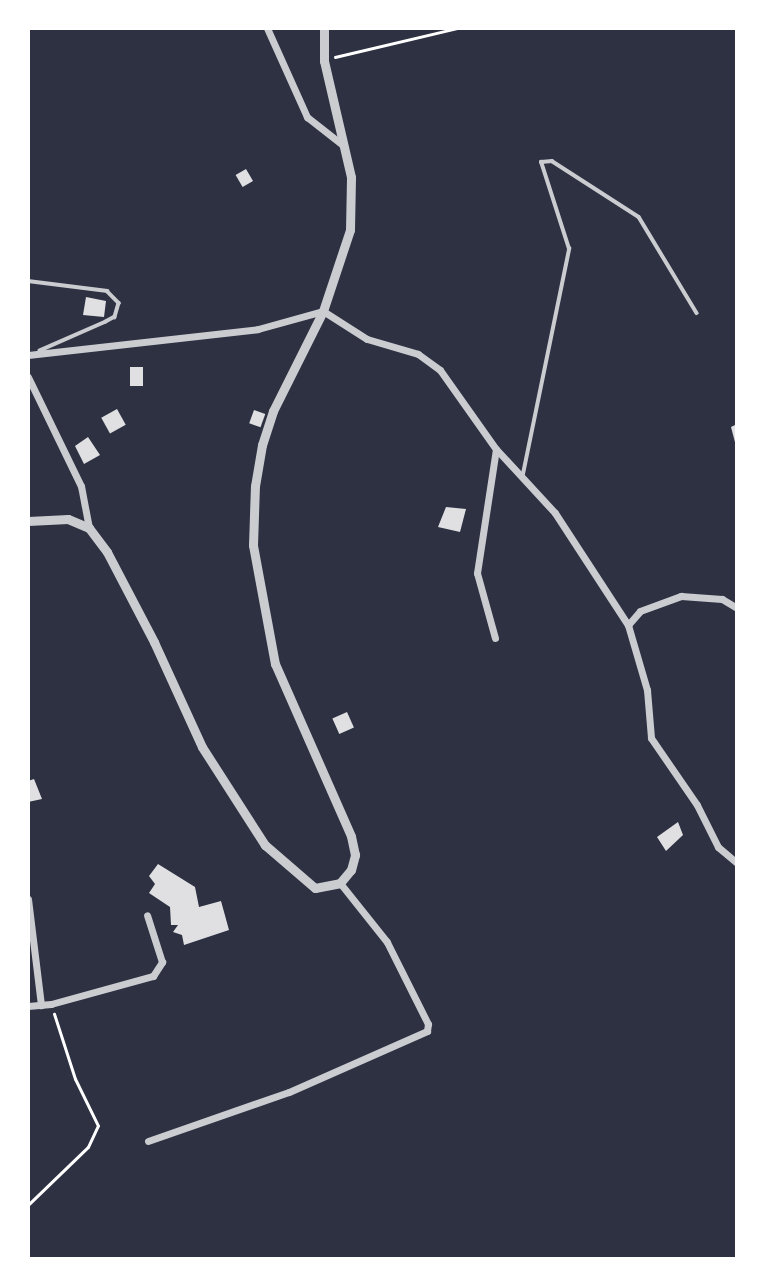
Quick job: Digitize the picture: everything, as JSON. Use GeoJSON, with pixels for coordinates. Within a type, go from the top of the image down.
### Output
{"type":"FeatureCollection","features":[{"type":"Feature","properties":{"kind":"street"},"geometry":{"type":"LineString","coordinates":[[267,28],[307,117],[344,146]]}},
{"type":"Feature","properties":{"kind":"street"},"geometry":{"type":"LineString","coordinates":[[28,377],[81,486],[89,528],[107,552],[154,642],[202,747],[265,845],[315,888],[340,883],[351,870],[355,855],[351,836],[275,664],[253,545],[255,485],[262,445],[273,411],[323,311],[350,230],[351,177],[324,61],[324,28]]}},
{"type":"Feature","properties":{"kind":"street"},"geometry":{"type":"LineString","coordinates":[[28,355],[40,351],[258,329],[323,311],[379,345],[429,360],[496,449],[523,474],[580,547],[611,604],[628,625],[647,690],[651,738],[697,805],[718,847],[737,863]]}},
{"type":"Feature","properties":{"kind":"street"},"geometry":{"type":"LineString","coordinates":[[495,638],[477,573],[496,449]]}},
{"type":"Feature","properties":{"kind":"street"},"geometry":{"type":"LineString","coordinates":[[28,521],[68,519],[89,528]]}},
{"type":"Feature","properties":{"kind":"street"},"geometry":{"type":"LineString","coordinates":[[628,625],[640,611],[681,596],[722,599],[737,608]]}},
{"type":"Feature","properties":{"kind":"street"},"geometry":{"type":"LineString","coordinates":[[148,1141],[289,1092],[427,1031],[428,1024],[387,942],[340,883]]}},
{"type":"Feature","properties":{"kind":"street"},"geometry":{"type":"LineString","coordinates":[[28,899],[41,1005]]}},
{"type":"Feature","properties":{"kind":"street"},"geometry":{"type":"LineString","coordinates":[[28,1006],[51,1004],[153,976],[162,961],[148,915]]}},
{"type":"Feature","properties":{"kind":"lane"},"geometry":{"type":"LineString","coordinates":[[523,474],[569,249],[541,162],[550,159],[639,217],[697,313]]}},
{"type":"Feature","properties":{"kind":"lane"},"geometry":{"type":"LineString","coordinates":[[28,281],[107,291],[120,303],[115,317],[40,351]]}},
{"type":"Feature","properties":{"kind":"path"},"geometry":{"type":"LineString","coordinates":[[324,61],[458,28]]}},
{"type":"Feature","properties":{"kind":"path"},"geometry":{"type":"LineString","coordinates":[[28,1205],[88,1147],[97,1126],[75,1079],[51,1004]]}},
{"type":"Feature","properties":{"kind":"building"},"geometry":{"type":"Polygon","coordinates":[[[246,169],[253,181],[243,187],[236,175],[246,169]]]}},
{"type":"Feature","properties":{"kind":"building"},"geometry":{"type":"Polygon","coordinates":[[[86,297],[106,301],[104,317],[83,315],[86,297]]]}},
{"type":"Feature","properties":{"kind":"building"},"geometry":{"type":"Polygon","coordinates":[[[130,367],[143,367],[143,386],[130,386],[130,367]]]}},
{"type":"Feature","properties":{"kind":"building"},"geometry":{"type":"Polygon","coordinates":[[[117,409],[126,425],[110,433],[101,418],[117,409]]]}},
{"type":"Feature","properties":{"kind":"building"},"geometry":{"type":"Polygon","coordinates":[[[254,410],[265,414],[260,427],[249,423],[254,410]]]}},
{"type":"Feature","properties":{"kind":"building"},"geometry":{"type":"Polygon","coordinates":[[[737,424],[737,446],[736,446],[731,427],[737,424]]]}},
{"type":"Feature","properties":{"kind":"building"},"geometry":{"type":"Polygon","coordinates":[[[88,437],[100,455],[84,464],[75,446],[88,437]]]}},
{"type":"Feature","properties":{"kind":"building"},"geometry":{"type":"Polygon","coordinates":[[[446,507],[466,509],[460,532],[438,527],[446,507]]]}},
{"type":"Feature","properties":{"kind":"building"},"geometry":{"type":"Polygon","coordinates":[[[347,712],[354,728],[339,734],[332,719],[347,712]]]}},
{"type":"Feature","properties":{"kind":"building"},"geometry":{"type":"Polygon","coordinates":[[[34,779],[42,799],[28,802],[28,781],[34,779]]]}},
{"type":"Feature","properties":{"kind":"building"},"geometry":{"type":"Polygon","coordinates":[[[678,822],[683,835],[666,851],[657,837],[678,822]]]}},
{"type":"Feature","properties":{"kind":"building"},"geometry":{"type":"Polygon","coordinates":[[[158,864],[195,887],[199,907],[221,901],[229,930],[184,945],[182,935],[173,932],[178,925],[171,925],[170,907],[149,893],[155,884],[149,876],[158,864]]]}}]}
